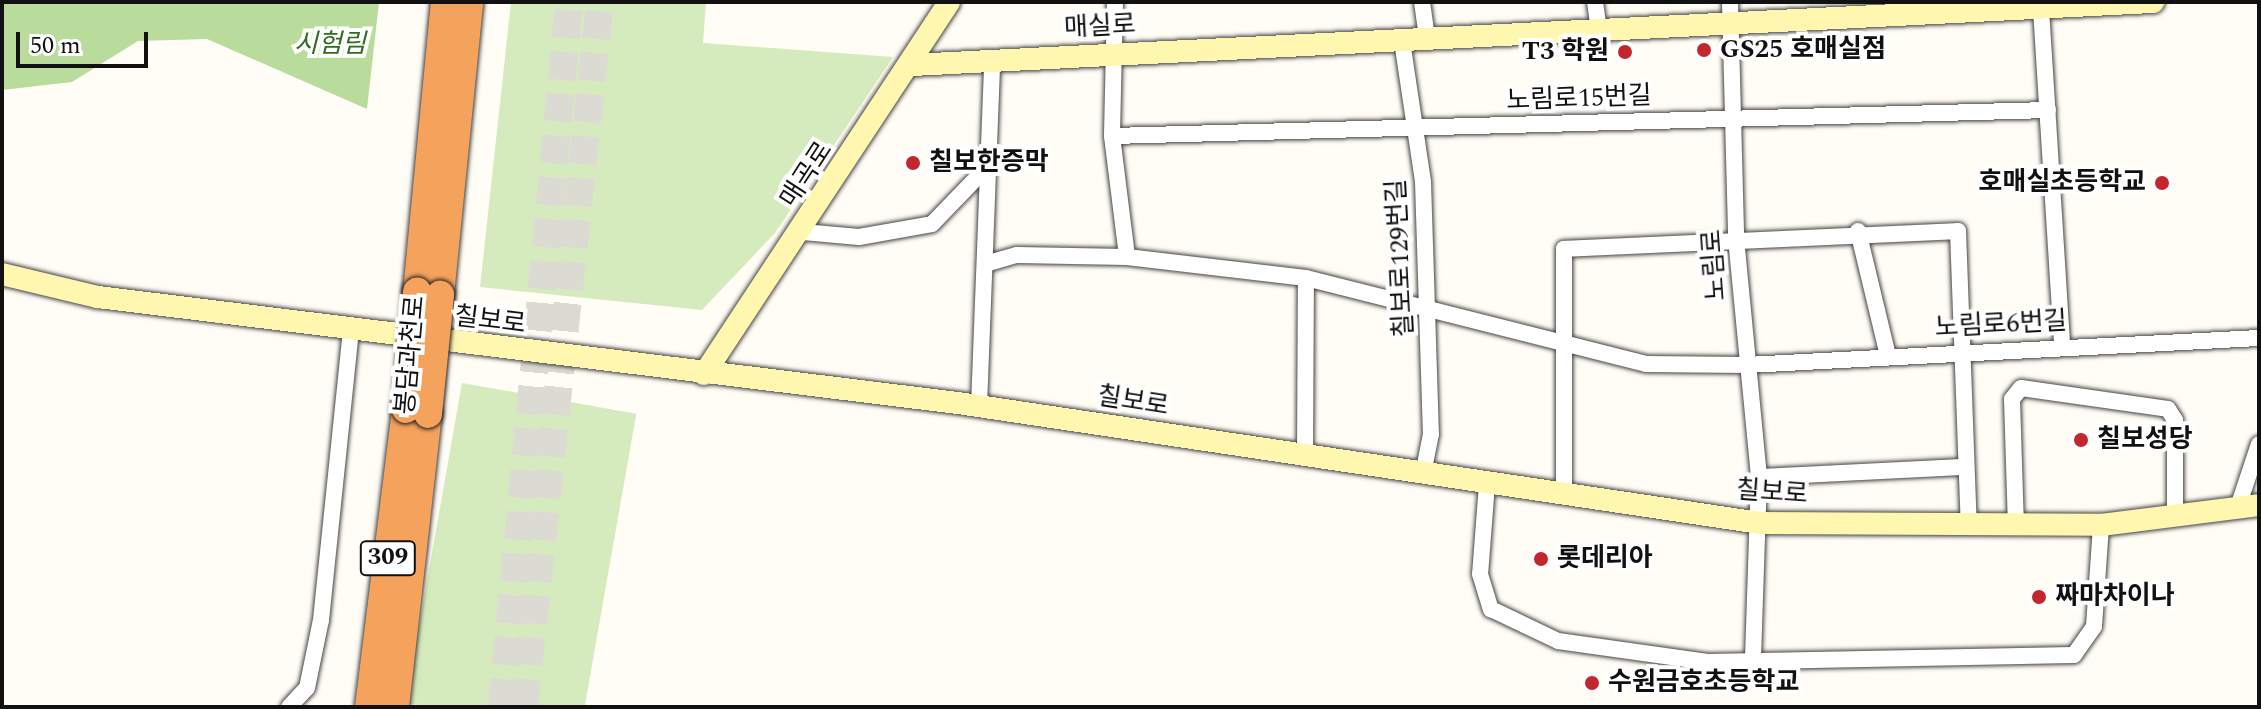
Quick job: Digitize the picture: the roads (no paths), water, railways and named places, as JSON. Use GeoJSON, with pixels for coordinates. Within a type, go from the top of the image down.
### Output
{"type":"FeatureCollection","features":[{"type":"Feature","properties":{"kind":"highway","name":"봉담과천로"},"geometry":{"type":"LineString","coordinates":[[375,706],[417,411],[428,294],[445,2]]}},
{"type":"Feature","properties":{"kind":"highway","name":"봉담과천로"},"geometry":{"type":"LineString","coordinates":[[428,294],[469,2]]}},
{"type":"Feature","properties":{"kind":"main road","name":"매곡로"},"geometry":{"type":"LineString","coordinates":[[704,374],[803,232],[912,65],[949,2]]}},
{"type":"Feature","properties":{"kind":"main road","name":"매실로"},"geometry":{"type":"LineString","coordinates":[[912,65],[1599,31],[1731,13],[2041,9],[2153,2]]}},
{"type":"Feature","properties":{"kind":"main road","name":"칠보로"},"geometry":{"type":"LineString","coordinates":[[2,274],[98,297],[979,406],[1760,523],[1969,527],[2101,525],[2249,506]]}},
{"type":"Feature","properties":{"kind":"street"},"geometry":{"type":"LineString","coordinates":[[1115,2],[1112,136],[1127,257]]}},
{"type":"Feature","properties":{"kind":"street"},"geometry":{"type":"LineString","coordinates":[[1422,2],[1427,39]]}},
{"type":"Feature","properties":{"kind":"street"},"geometry":{"type":"LineString","coordinates":[[1595,2],[1599,31]]}},
{"type":"Feature","properties":{"kind":"street"},"geometry":{"type":"LineString","coordinates":[[2041,9],[2062,345]]}},
{"type":"Feature","properties":{"kind":"street","name":"노림로"},"geometry":{"type":"LineString","coordinates":[[1731,13],[1736,238],[1759,477],[1760,523],[1753,659]]}},
{"type":"Feature","properties":{"kind":"street","name":"칠보로129번길"},"geometry":{"type":"LineString","coordinates":[[1402,41],[1415,128],[1427,305],[1431,434],[1423,474]]}},
{"type":"Feature","properties":{"kind":"street"},"geometry":{"type":"LineString","coordinates":[[979,406],[992,61]]}},
{"type":"Feature","properties":{"kind":"street","name":"노림로15번길"},"geometry":{"type":"LineString","coordinates":[[1112,136],[2048,110]]}},
{"type":"Feature","properties":{"kind":"street"},"geometry":{"type":"LineString","coordinates":[[803,232],[859,237],[932,224],[988,166]]}},
{"type":"Feature","properties":{"kind":"street"},"geometry":{"type":"LineString","coordinates":[[1858,231],[1888,356]]}},
{"type":"Feature","properties":{"kind":"street"},"geometry":{"type":"LineString","coordinates":[[1564,496],[1564,249],[1858,231],[1958,231],[1964,467],[1969,527]]}},
{"type":"Feature","properties":{"kind":"street","name":"노림로6번길"},"geometry":{"type":"LineString","coordinates":[[985,264],[1017,255],[1127,257],[1306,278],[1427,305],[1646,364],[1747,365],[1961,350],[2259,338]]}},
{"type":"Feature","properties":{"kind":"street"},"geometry":{"type":"LineString","coordinates":[[1305,456],[1306,278]]}},
{"type":"Feature","properties":{"kind":"street"},"geometry":{"type":"LineString","coordinates":[[289,707],[307,688],[321,620],[351,329]]}},
{"type":"Feature","properties":{"kind":"street"},"geometry":{"type":"LineString","coordinates":[[2016,527],[2012,399],[2021,388],[2168,409],[2175,420],[2175,516]]}},
{"type":"Feature","properties":{"kind":"street"},"geometry":{"type":"LineString","coordinates":[[2249,506],[2259,444]]}},
{"type":"Feature","properties":{"kind":"street"},"geometry":{"type":"LineString","coordinates":[[1759,477],[1964,467]]}},
{"type":"Feature","properties":{"kind":"street"},"geometry":{"type":"LineString","coordinates":[[1487,484],[1480,574],[1491,609],[1558,641],[1708,662],[2074,655],[2094,626],[2101,525]]}},
{"type":"Feature","properties":{"kind":"tunnel"},"geometry":{"type":"LineString","coordinates":[[502,707],[569,2]]}},
{"type":"Feature","properties":{"kind":"tunnel"},"geometry":{"type":"LineString","coordinates":[[524,707],[600,2]]}},
{"type":"Feature","properties":{"kind":"place","name":"GS25 호매실점"},"geometry":{"type":"Point","coordinates":[1704,50]}},
{"type":"Feature","properties":{"kind":"place","name":"T3 학원"},"geometry":{"type":"Point","coordinates":[1625,52]}},
{"type":"Feature","properties":{"kind":"place","name":"칠보한증막"},"geometry":{"type":"Point","coordinates":[913,163]}},
{"type":"Feature","properties":{"kind":"place","name":"호매실초등학교"},"geometry":{"type":"Point","coordinates":[2162,183]}},
{"type":"Feature","properties":{"kind":"place","name":"칠보성당"},"geometry":{"type":"Point","coordinates":[2081,440]}},
{"type":"Feature","properties":{"kind":"place","name":"롯데리아"},"geometry":{"type":"Point","coordinates":[1541,559]}},
{"type":"Feature","properties":{"kind":"place","name":"짜마차이나"},"geometry":{"type":"Point","coordinates":[2039,597]}},
{"type":"Feature","properties":{"kind":"place","name":"수원금호초등학교"},"geometry":{"type":"Point","coordinates":[1592,683]}},
{"type":"Feature","properties":{"kind":"park label","name":"시험림"},"geometry":{"type":"Point","coordinates":[330,45]}}]}
